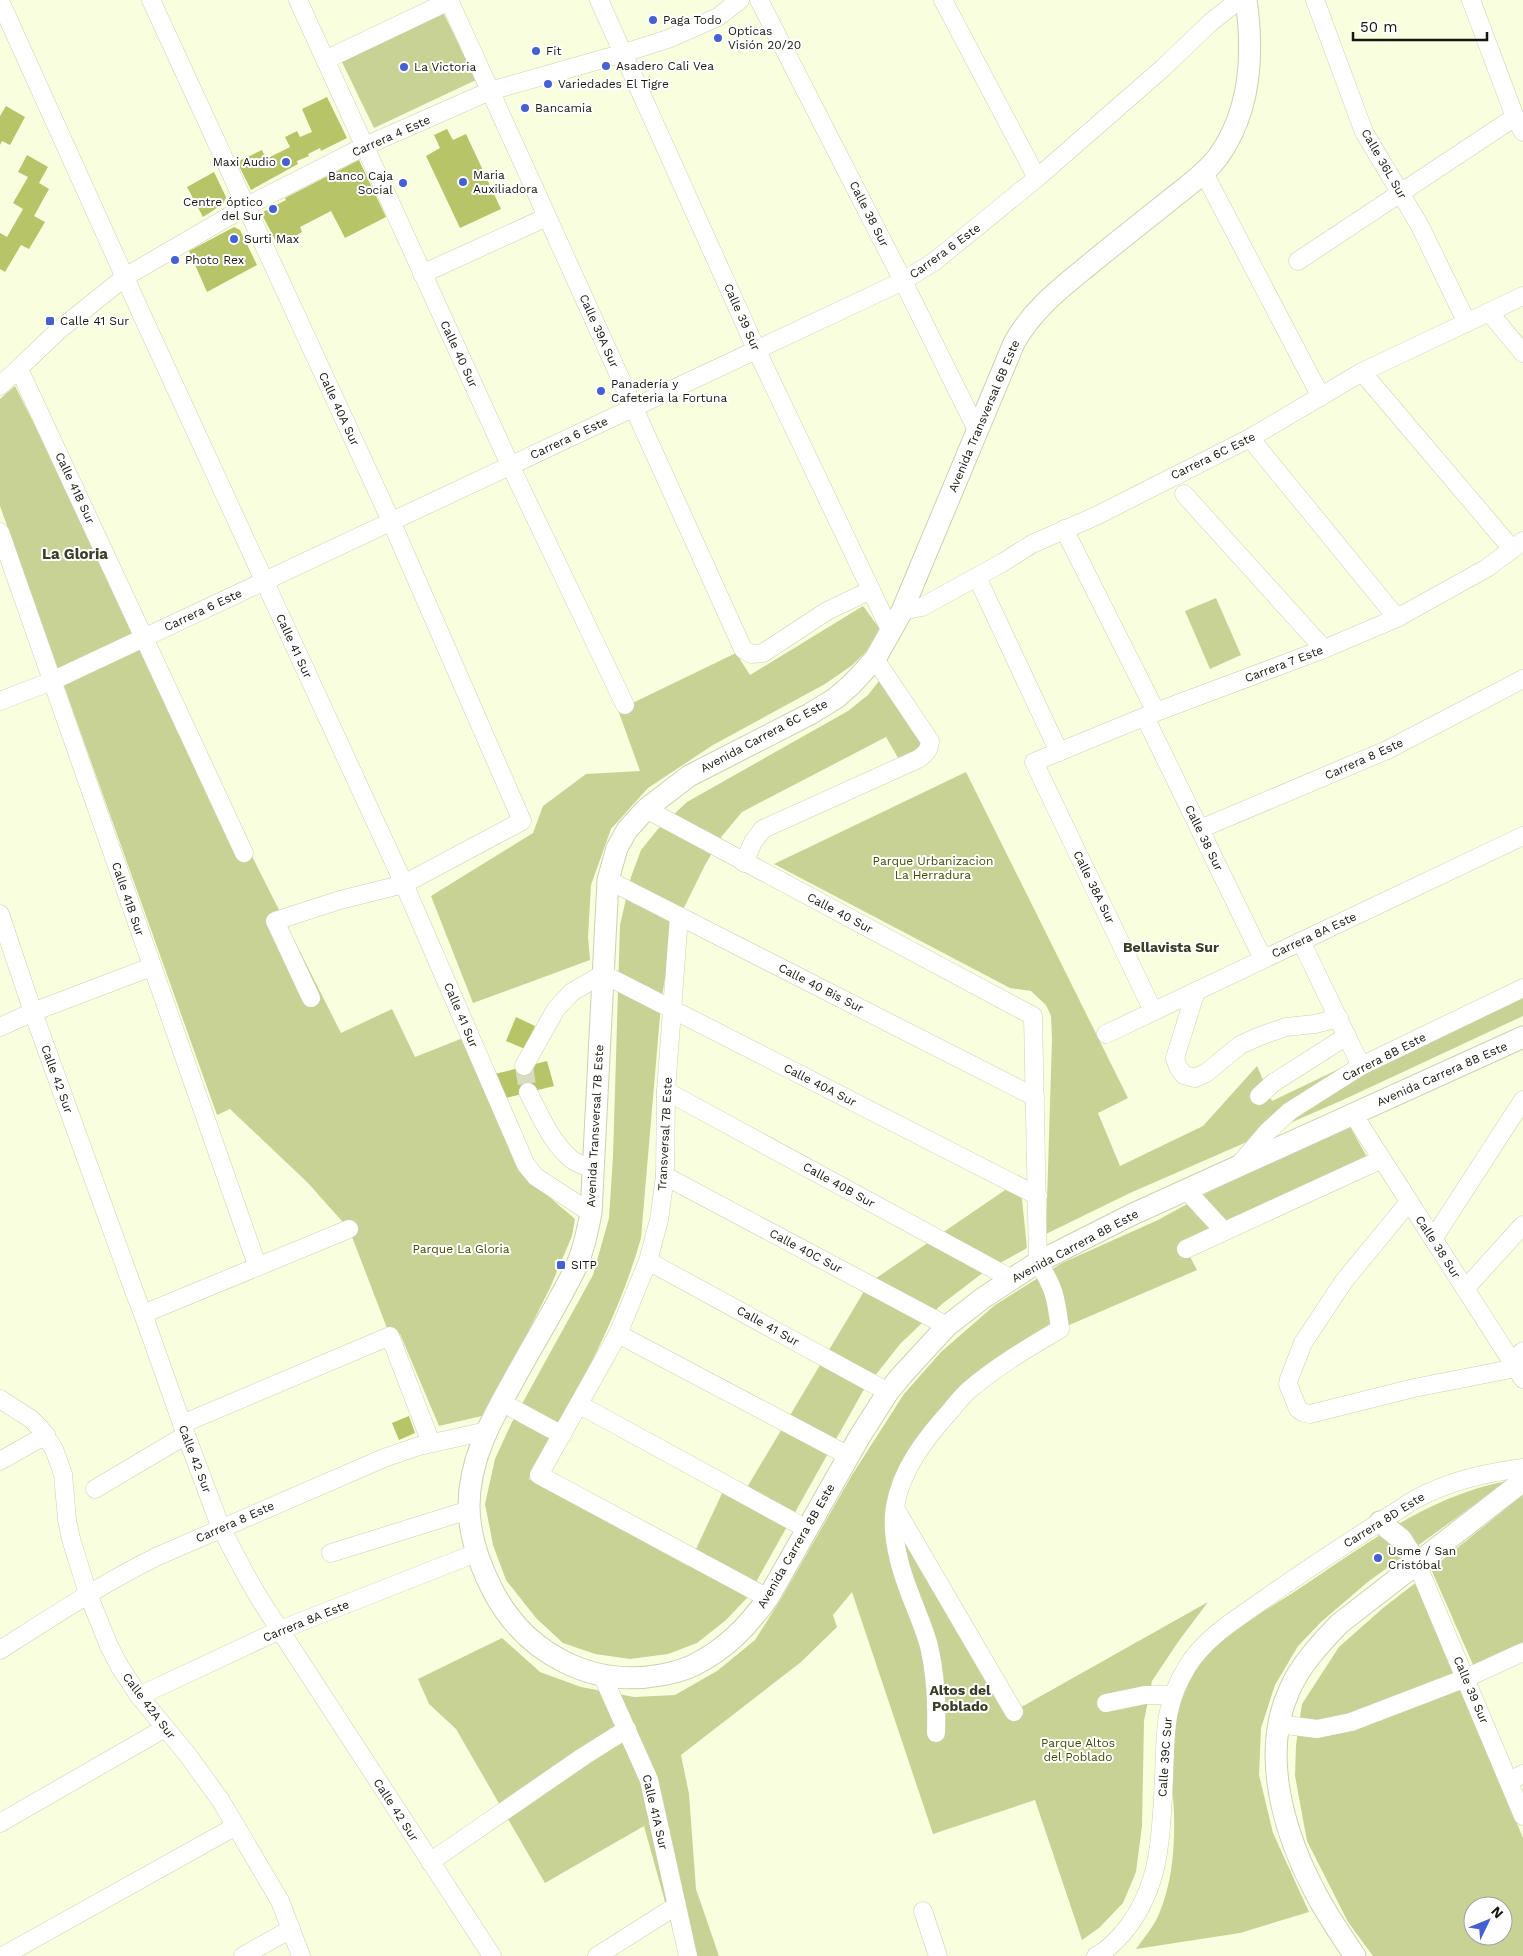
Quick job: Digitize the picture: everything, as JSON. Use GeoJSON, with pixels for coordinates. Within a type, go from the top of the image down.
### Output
{"type":"FeatureCollection","features":[{"type":"Feature","properties":{"kind":"main road"},"geometry":{"type":"LineString","coordinates":[[1210,165],[1233,130],[1243,105],[1250,66],[1250,41],[1246,0]]}},
{"type":"Feature","properties":{"kind":"main road","name":"Avenida Transversal 6B Este"},"geometry":{"type":"LineString","coordinates":[[891,632],[902,611],[1014,343],[1031,316],[1078,274],[1210,165]]}},
{"type":"Feature","properties":{"kind":"main road","name":"Avenida Carrera 6C Este"},"geometry":{"type":"LineString","coordinates":[[646,809],[689,776],[810,714],[836,698],[875,659],[891,632]]}},
{"type":"Feature","properties":{"kind":"main road","name":"Avenida Transversal 7B Este"},"geometry":{"type":"LineString","coordinates":[[476,1553],[469,1510],[471,1474],[478,1453],[501,1402],[574,1270],[585,1239],[591,1213],[608,880],[617,848],[627,830],[646,809]]}},
{"type":"Feature","properties":{"kind":"main road","name":"Avenida Carrera 8B Este"},"geometry":{"type":"LineString","coordinates":[[476,1553],[501,1606],[538,1645],[563,1662],[583,1671],[602,1675],[642,1678],[692,1666],[716,1652],[736,1637],[755,1616],[768,1598],[888,1392],[947,1326],[1038,1262],[1130,1215],[1523,1037]]}},
{"type":"Feature","properties":{"kind":"main road"},"geometry":{"type":"LineString","coordinates":[[1355,1956],[1313,1890],[1290,1835],[1280,1795],[1276,1749],[1278,1724],[1289,1690],[1298,1674],[1325,1639],[1351,1615],[1523,1481]]}},
{"type":"Feature","properties":{"kind":"main road"},"geometry":{"type":"LineString","coordinates":[[1380,1522],[1401,1539],[1417,1564]]}},
{"type":"Feature","properties":{"kind":"street","name":"Calle 40A Sur"},"geometry":{"type":"LineString","coordinates":[[151,0],[392,521],[522,821],[404,884]]}},
{"type":"Feature","properties":{"kind":"street","name":"Calle 40 Sur"},"geometry":{"type":"LineString","coordinates":[[298,0],[510,465],[625,705]]}},
{"type":"Feature","properties":{"kind":"street"},"geometry":{"type":"LineString","coordinates":[[325,60],[449,0]]}},
{"type":"Feature","properties":{"kind":"street","name":"Calle 39A Sur"},"geometry":{"type":"LineString","coordinates":[[449,0],[743,648],[748,653],[756,655],[763,653],[827,611],[871,590]]}},
{"type":"Feature","properties":{"kind":"street","name":"Calle 39 Sur"},"geometry":{"type":"LineString","coordinates":[[599,0],[757,351],[891,632]]}},
{"type":"Feature","properties":{"kind":"street","name":"Carrera 4 Este"},"geometry":{"type":"LineString","coordinates":[[0,386],[59,330],[124,277],[245,206],[364,146],[490,91],[624,53],[704,24],[718,18],[740,0]]}},
{"type":"Feature","properties":{"kind":"street","name":"Calle 38 Sur"},"geometry":{"type":"LineString","coordinates":[[758,0],[903,281],[977,430]]}},
{"type":"Feature","properties":{"kind":"street"},"geometry":{"type":"LineString","coordinates":[[944,0],[1037,178]]}},
{"type":"Feature","properties":{"kind":"street","name":"Carrera 6 Este"},"geometry":{"type":"LineString","coordinates":[[0,701],[52,681],[903,281],[935,261],[1037,178],[1163,68],[1211,22],[1239,0]]}},
{"type":"Feature","properties":{"kind":"street","name":"Calle 36L Sur"},"geometry":{"type":"LineString","coordinates":[[1315,0],[1364,132],[1420,226],[1467,323]]}},
{"type":"Feature","properties":{"kind":"street"},"geometry":{"type":"LineString","coordinates":[[1298,261],[1400,193],[1519,125],[1471,0]]}},
{"type":"Feature","properties":{"kind":"street","name":"Calle 41 Sur"},"geometry":{"type":"LineString","coordinates":[[0,1],[124,277],[404,884],[526,1164],[536,1177],[591,1213]]}},
{"type":"Feature","properties":{"kind":"street"},"geometry":{"type":"LineString","coordinates":[[1210,165],[1321,397]]}},
{"type":"Feature","properties":{"kind":"street"},"geometry":{"type":"LineString","coordinates":[[422,274],[548,217]]}},
{"type":"Feature","properties":{"kind":"street","name":"Carrera 6C Este"},"geometry":{"type":"LineString","coordinates":[[902,611],[922,607],[1032,544],[1096,516],[1250,438],[1362,372],[1523,296]]}},
{"type":"Feature","properties":{"kind":"street"},"geometry":{"type":"LineString","coordinates":[[1489,312],[1523,353]]}},
{"type":"Feature","properties":{"kind":"street","name":"Calle 41B Sur"},"geometry":{"type":"LineString","coordinates":[[19,369],[244,853]]}},
{"type":"Feature","properties":{"kind":"street"},"geometry":{"type":"LineString","coordinates":[[1362,372],[1518,545]]}},
{"type":"Feature","properties":{"kind":"street"},"geometry":{"type":"LineString","coordinates":[[1250,438],[1397,618]]}},
{"type":"Feature","properties":{"kind":"street"},"geometry":{"type":"LineString","coordinates":[[1184,494],[1324,649]]}},
{"type":"Feature","properties":{"kind":"street","name":"Calle 38 Sur"},"geometry":{"type":"LineString","coordinates":[[1064,529],[1151,715],[1200,829],[1263,959]]}},
{"type":"Feature","properties":{"kind":"street","name":"Calle 41B Sur"},"geometry":{"type":"LineString","coordinates":[[0,532],[5,568],[52,681],[257,1265]]}},
{"type":"Feature","properties":{"kind":"street","name":"Carrera 7 Este"},"geometry":{"type":"LineString","coordinates":[[1034,762],[1324,649],[1397,618],[1486,568],[1518,545]]}},
{"type":"Feature","properties":{"kind":"street"},"geometry":{"type":"LineString","coordinates":[[977,577],[1059,752]]}},
{"type":"Feature","properties":{"kind":"street"},"geometry":{"type":"LineString","coordinates":[[744,862],[753,842],[763,830],[925,755],[930,741],[875,659]]}},
{"type":"Feature","properties":{"kind":"street","name":"Carrera 8 Este"},"geometry":{"type":"LineString","coordinates":[[1200,829],[1387,750],[1523,679]]}},
{"type":"Feature","properties":{"kind":"street","name":"Calle 38A Sur"},"geometry":{"type":"LineString","coordinates":[[1034,762],[1154,1011]]}},
{"type":"Feature","properties":{"kind":"street","name":"Calle 40 Sur"},"geometry":{"type":"LineString","coordinates":[[646,809],[1033,1016],[1035,1097]]}},
{"type":"Feature","properties":{"kind":"street","name":"Carrera 8A Este"},"geometry":{"type":"LineString","coordinates":[[1106,1034],[1523,836]]}},
{"type":"Feature","properties":{"kind":"street","name":"Calle 40 Bis Sur"},"geometry":{"type":"LineString","coordinates":[[608,880],[1035,1097]]}},
{"type":"Feature","properties":{"kind":"street"},"geometry":{"type":"LineString","coordinates":[[311,998],[275,921],[340,900],[404,884]]}},
{"type":"Feature","properties":{"kind":"street","name":"Calle 42 Sur"},"geometry":{"type":"LineString","coordinates":[[0,914],[32,1012],[221,1528],[252,1585],[280,1630],[492,1956]]}},
{"type":"Feature","properties":{"kind":"street","name":"Transversal 7B Este"},"geometry":{"type":"LineString","coordinates":[[679,916],[666,1091],[665,1176],[659,1220],[648,1261],[618,1334],[580,1405],[539,1475],[768,1598]]}},
{"type":"Feature","properties":{"kind":"street"},"geometry":{"type":"LineString","coordinates":[[1301,941],[1361,1066]]}},
{"type":"Feature","properties":{"kind":"street"},"geometry":{"type":"LineString","coordinates":[[0,1027],[32,1012],[151,967]]}},
{"type":"Feature","properties":{"kind":"street","name":"Calle 40A Sur"},"geometry":{"type":"LineString","coordinates":[[603,974],[1038,1196]]}},
{"type":"Feature","properties":{"kind":"street"},"geometry":{"type":"LineString","coordinates":[[524,1066],[556,1009],[572,992],[603,974]]}},
{"type":"Feature","properties":{"kind":"street","name":"Carrera 8B Este"},"geometry":{"type":"LineString","coordinates":[[1237,1167],[1268,1132],[1290,1111],[1361,1066],[1523,988]]}},
{"type":"Feature","properties":{"kind":"street"},"geometry":{"type":"LineString","coordinates":[[1196,991],[1175,1058],[1178,1067],[1184,1075],[1195,1078],[1206,1073],[1240,1046],[1260,1036],[1286,1027],[1315,1024],[1339,1018]]}},
{"type":"Feature","properties":{"kind":"street"},"geometry":{"type":"LineString","coordinates":[[1259,1096],[1273,1083],[1347,1036]]}},
{"type":"Feature","properties":{"kind":"street","name":"Calle 40B Sur"},"geometry":{"type":"LineString","coordinates":[[666,1091],[1012,1279]]}},
{"type":"Feature","properties":{"kind":"street"},"geometry":{"type":"LineString","coordinates":[[528,1092],[559,1147],[573,1160],[593,1170]]}},
{"type":"Feature","properties":{"kind":"street"},"geometry":{"type":"LineString","coordinates":[[936,1733],[937,1702],[935,1676],[929,1646],[899,1560],[895,1531],[895,1508],[900,1487],[916,1454],[967,1391],[1020,1353],[1060,1329],[1056,1297],[1051,1283],[1038,1262],[1035,1097]]}},
{"type":"Feature","properties":{"kind":"street"},"geometry":{"type":"LineString","coordinates":[[1433,1239],[1523,1100]]}},
{"type":"Feature","properties":{"kind":"street","name":"Calle 38 Sur"},"geometry":{"type":"LineString","coordinates":[[1353,1114],[1465,1289],[1518,1365]]}},
{"type":"Feature","properties":{"kind":"street"},"geometry":{"type":"LineString","coordinates":[[1186,1249],[1382,1159]]}},
{"type":"Feature","properties":{"kind":"street","name":"Calle 40C Sur"},"geometry":{"type":"LineString","coordinates":[[665,1176],[947,1326]]}},
{"type":"Feature","properties":{"kind":"street"},"geometry":{"type":"LineString","coordinates":[[1186,1190],[1224,1231]]}},
{"type":"Feature","properties":{"kind":"street"},"geometry":{"type":"LineString","coordinates":[[1409,1202],[1344,1281],[1303,1343],[1289,1379],[1292,1396],[1298,1409],[1310,1414],[1518,1365]]}},
{"type":"Feature","properties":{"kind":"street"},"geometry":{"type":"LineString","coordinates":[[1465,1289],[1523,1225]]}},
{"type":"Feature","properties":{"kind":"street"},"geometry":{"type":"LineString","coordinates":[[143,1314],[257,1265],[349,1229]]}},
{"type":"Feature","properties":{"kind":"street","name":"Calle 41 Sur"},"geometry":{"type":"LineString","coordinates":[[648,1261],[888,1392]]}},
{"type":"Feature","properties":{"kind":"street"},"geometry":{"type":"LineString","coordinates":[[618,1334],[849,1456]]}},
{"type":"Feature","properties":{"kind":"street"},"geometry":{"type":"LineString","coordinates":[[95,1489],[184,1429],[390,1336],[431,1443]]}},
{"type":"Feature","properties":{"kind":"street","name":"Calle 42A Sur"},"geometry":{"type":"LineString","coordinates":[[0,1399],[31,1419],[46,1435],[60,1461],[71,1539],[88,1594],[109,1646],[139,1696],[204,1777],[236,1826],[280,1901],[301,1956]]}},
{"type":"Feature","properties":{"kind":"street"},"geometry":{"type":"LineString","coordinates":[[501,1402],[562,1435]]}},
{"type":"Feature","properties":{"kind":"street"},"geometry":{"type":"LineString","coordinates":[[580,1405],[808,1529]]}},
{"type":"Feature","properties":{"kind":"street","name":"Carrera 8 Este"},"geometry":{"type":"LineString","coordinates":[[0,1650],[88,1594],[130,1570],[221,1528],[378,1460],[431,1443],[487,1431]]}},
{"type":"Feature","properties":{"kind":"street"},"geometry":{"type":"LineString","coordinates":[[0,1461],[46,1435]]}},
{"type":"Feature","properties":{"kind":"street","name":"Carrera 8D Este"},"geometry":{"type":"LineString","coordinates":[[1284,1586],[1414,1500],[1438,1488],[1474,1477],[1523,1468]]}},
{"type":"Feature","properties":{"kind":"street"},"geometry":{"type":"LineString","coordinates":[[895,1508],[1014,1712]]}},
{"type":"Feature","properties":{"kind":"street"},"geometry":{"type":"LineString","coordinates":[[331,1553],[469,1510]]}},
{"type":"Feature","properties":{"kind":"street","name":"Carrera 8A Este"},"geometry":{"type":"LineString","coordinates":[[139,1696],[280,1630],[476,1553]]}},
{"type":"Feature","properties":{"kind":"street","name":"Calle 39 Sur"},"geometry":{"type":"LineString","coordinates":[[1417,1564],[1466,1678],[1516,1778],[1523,1816]]}},
{"type":"Feature","properties":{"kind":"street","name":"Calle 39C Sur"},"geometry":{"type":"LineString","coordinates":[[1096,1956],[1112,1944],[1134,1919],[1150,1889],[1155,1873],[1160,1839],[1165,1729],[1174,1695],[1186,1669],[1205,1644],[1226,1625],[1284,1586]]}},
{"type":"Feature","properties":{"kind":"street"},"geometry":{"type":"LineString","coordinates":[[1278,1724],[1316,1729],[1351,1722],[1466,1678],[1523,1652]]}},
{"type":"Feature","properties":{"kind":"street","name":"Calle 41A Sur"},"geometry":{"type":"LineString","coordinates":[[602,1675],[650,1780],[688,1956]]}},
{"type":"Feature","properties":{"kind":"street"},"geometry":{"type":"LineString","coordinates":[[1106,1703],[1145,1695],[1174,1695]]}},
{"type":"Feature","properties":{"kind":"street"},"geometry":{"type":"LineString","coordinates":[[0,1823],[165,1728]]}},
{"type":"Feature","properties":{"kind":"street"},"geometry":{"type":"LineString","coordinates":[[430,1862],[584,1756],[628,1729]]}},
{"type":"Feature","properties":{"kind":"street"},"geometry":{"type":"LineString","coordinates":[[3,1956],[236,1826]]}},
{"type":"Feature","properties":{"kind":"street"},"geometry":{"type":"LineString","coordinates":[[597,1956],[676,1906]]}},
{"type":"Feature","properties":{"kind":"street"},"geometry":{"type":"LineString","coordinates":[[923,1910],[938,1956]]}},
{"type":"Feature","properties":{"kind":"street"},"geometry":{"type":"LineString","coordinates":[[243,1956],[291,1929]]}},
{"type":"Feature","properties":{"kind":"green space"},"geometry":{"type":"Polygon","coordinates":[[[442,10],[476,80],[374,128],[340,58],[442,10]]]}},
{"type":"Feature","properties":{"kind":"green space","name":"Parque La Gloria"},"geometry":{"type":"Polygon","coordinates":[[[15,386],[341,1033],[392,1009],[415,1057],[463,1038],[526,1177],[575,1219],[572,1236],[550,1288],[486,1415],[439,1426],[400,1334],[390,1336],[349,1229],[308,1183],[230,1109],[217,1115],[0,506],[0,399],[15,386]]]}},
{"type":"Feature","properties":{"kind":"green space"},"geometry":{"type":"Polygon","coordinates":[[[1216,598],[1241,655],[1210,669],[1185,611],[1216,598]]]}},
{"type":"Feature","properties":{"kind":"green space"},"geometry":{"type":"Polygon","coordinates":[[[863,606],[880,629],[869,649],[851,666],[825,684],[713,745],[648,788],[611,829],[591,885],[588,937],[590,960],[473,1003],[431,896],[533,833],[543,806],[586,774],[640,771],[618,710],[736,653],[750,675],[863,606]]]}},
{"type":"Feature","properties":{"kind":"green space"},"geometry":{"type":"Polygon","coordinates":[[[879,681],[927,750],[901,763],[886,737],[742,812],[722,836],[705,865],[672,932],[661,1004],[641,1238],[619,1301],[592,1362],[529,1479],[688,1566],[726,1485],[743,1494],[869,1283],[1011,1186],[1022,1199],[1027,1248],[984,1272],[942,1304],[900,1344],[863,1391],[747,1598],[726,1620],[697,1643],[668,1654],[630,1659],[595,1654],[563,1643],[536,1618],[506,1580],[493,1545],[485,1504],[495,1459],[512,1422],[593,1275],[609,1218],[613,1156],[620,925],[631,877],[641,850],[658,829],[687,802],[848,711],[868,695],[879,681]]]}},
{"type":"Feature","properties":{"kind":"green space","name":"Parque Urbanizacion La Herradura"},"geometry":{"type":"Polygon","coordinates":[[[966,772],[1128,1098],[1098,1113],[1120,1166],[1203,1126],[1257,1066],[1272,1101],[1523,981],[1523,1016],[1345,1099],[1130,1193],[1046,1234],[1052,1039],[1051,1016],[1046,1005],[1031,991],[1010,988],[774,864],[966,772]]]}},
{"type":"Feature","properties":{"kind":"green space","name":"Parque Altos del Poblado"},"geometry":{"type":"Polygon","coordinates":[[[1349,1125],[1371,1164],[1186,1249],[1197,1270],[1060,1329],[940,1423],[895,1508],[1014,1711],[1208,1602],[1152,1681],[1144,1721],[1142,1826],[1136,1872],[1123,1903],[1099,1928],[1082,1940],[1035,1800],[933,1834],[852,1592],[833,1615],[837,1627],[801,1662],[681,1755],[689,1794],[696,1889],[719,1956],[680,1956],[644,1826],[545,1883],[456,1729],[429,1704],[418,1679],[502,1638],[540,1672],[581,1687],[634,1697],[675,1695],[717,1671],[755,1640],[781,1599],[852,1475],[904,1394],[941,1352],[995,1305],[1062,1263],[1158,1220],[1242,1174],[1349,1125]]]}},
{"type":"Feature","properties":{"kind":"green space"},"geometry":{"type":"Polygon","coordinates":[[[1507,1481],[1369,1581],[1321,1622],[1298,1646],[1275,1685],[1261,1728],[1259,1775],[1273,1833],[1309,1912],[1240,1933],[1136,1949],[1157,1918],[1170,1878],[1174,1840],[1171,1762],[1173,1731],[1184,1693],[1203,1659],[1212,1649],[1246,1622],[1370,1541],[1449,1498],[1507,1481]]]}},
{"type":"Feature","properties":{"kind":"green space"},"geometry":{"type":"Polygon","coordinates":[[[1523,1495],[1523,1642],[1474,1667],[1431,1569],[1523,1495]]]}},
{"type":"Feature","properties":{"kind":"green space"},"geometry":{"type":"Polygon","coordinates":[[[1418,1581],[1523,1838],[1523,1956],[1373,1956],[1348,1922],[1307,1841],[1295,1776],[1296,1745],[1302,1704],[1339,1647],[1383,1608],[1418,1581]]]}},
{"type":"Feature","properties":{"kind":"building"},"geometry":{"type":"Polygon","coordinates":[[[327,97],[347,138],[321,151],[320,148],[308,154],[309,156],[297,161],[298,164],[251,190],[237,162],[262,150],[266,159],[290,147],[285,137],[297,131],[300,137],[312,132],[302,109],[327,97]]]}},
{"type":"Feature","properties":{"kind":"building"},"geometry":{"type":"Polygon","coordinates":[[[6,106],[25,117],[10,145],[2,141],[0,145],[0,116],[6,106]]]}},
{"type":"Feature","properties":{"kind":"building","name":"Maria Auxiliadora"},"geometry":{"type":"Polygon","coordinates":[[[447,129],[453,140],[466,134],[501,209],[460,228],[426,156],[440,148],[434,135],[447,129]]]}},
{"type":"Feature","properties":{"kind":"building"},"geometry":{"type":"Polygon","coordinates":[[[27,155],[48,167],[39,183],[49,189],[34,216],[45,222],[29,249],[21,245],[5,272],[0,269],[0,233],[7,237],[23,209],[13,203],[28,177],[18,172],[27,155]]]}},
{"type":"Feature","properties":{"kind":"building"},"geometry":{"type":"Polygon","coordinates":[[[359,160],[386,217],[345,238],[331,211],[300,227],[302,232],[278,245],[261,213],[286,200],[285,198],[359,160]]]}},
{"type":"Feature","properties":{"kind":"building"},"geometry":{"type":"Polygon","coordinates":[[[214,172],[226,197],[223,204],[203,217],[187,187],[214,172]]]}},
{"type":"Feature","properties":{"kind":"building"},"geometry":{"type":"Polygon","coordinates":[[[234,227],[240,230],[257,265],[207,292],[189,251],[234,227]]]}},
{"type":"Feature","properties":{"kind":"building"},"geometry":{"type":"Polygon","coordinates":[[[516,1017],[535,1026],[525,1049],[506,1041],[516,1017]]]}},
{"type":"Feature","properties":{"kind":"building"},"geometry":{"type":"Polygon","coordinates":[[[547,1061],[554,1086],[502,1099],[495,1074],[547,1061]]]}},
{"type":"Feature","properties":{"kind":"building"},"geometry":{"type":"Polygon","coordinates":[[[409,1416],[415,1433],[399,1440],[392,1423],[409,1416]]]}},
{"type":"Feature","properties":{"kind":"tunnel"},"geometry":{"type":"LineString","coordinates":[[524,1066],[528,1092]]}},
{"type":"Feature","properties":{"kind":"place","name":"Paga Todo"},"geometry":{"type":"Point","coordinates":[653,20]}},
{"type":"Feature","properties":{"kind":"place","name":"Opticas Visión 20/20"},"geometry":{"type":"Point","coordinates":[718,38]}},
{"type":"Feature","properties":{"kind":"place","name":"Fit"},"geometry":{"type":"Point","coordinates":[536,51]}},
{"type":"Feature","properties":{"kind":"place","name":"Asadero Cali Vea"},"geometry":{"type":"Point","coordinates":[606,66]}},
{"type":"Feature","properties":{"kind":"place","name":"La Victoria"},"geometry":{"type":"Point","coordinates":[404,67]}},
{"type":"Feature","properties":{"kind":"place","name":"Variedades El Tigre"},"geometry":{"type":"Point","coordinates":[548,84]}},
{"type":"Feature","properties":{"kind":"place","name":"Bancamia"},"geometry":{"type":"Point","coordinates":[525,108]}},
{"type":"Feature","properties":{"kind":"place","name":"Maxi Audio"},"geometry":{"type":"Point","coordinates":[286,162]}},
{"type":"Feature","properties":{"kind":"place","name":"Maria Auxiliadora"},"geometry":{"type":"Point","coordinates":[463,182]}},
{"type":"Feature","properties":{"kind":"place","name":"Banco Caja Social"},"geometry":{"type":"Point","coordinates":[403,183]}},
{"type":"Feature","properties":{"kind":"place","name":"Centre óptico del Sur"},"geometry":{"type":"Point","coordinates":[273,209]}},
{"type":"Feature","properties":{"kind":"place","name":"Surti Max"},"geometry":{"type":"Point","coordinates":[234,239]}},
{"type":"Feature","properties":{"kind":"place","name":"Photo Rex"},"geometry":{"type":"Point","coordinates":[175,260]}},
{"type":"Feature","properties":{"kind":"place","name":"Calle 41 Sur"},"geometry":{"type":"Point","coordinates":[50,321]}},
{"type":"Feature","properties":{"kind":"place","name":"Panadería y Cafeteria la Fortuna"},"geometry":{"type":"Point","coordinates":[601,391]}},
{"type":"Feature","properties":{"kind":"place","name":"SITP"},"geometry":{"type":"Point","coordinates":[561,1265]}},
{"type":"Feature","properties":{"kind":"place","name":"Usme / San Cristóbal"},"geometry":{"type":"Point","coordinates":[1378,1558]}},
{"type":"Feature","properties":{"kind":"district","name":"La Gloria"},"geometry":{"type":"Point","coordinates":[75,554]}},
{"type":"Feature","properties":{"kind":"district","name":"Bellavista Sur"},"geometry":{"type":"Point","coordinates":[1171,947]}},
{"type":"Feature","properties":{"kind":"district","name":"Altos del Poblado"},"geometry":{"type":"Point","coordinates":[960,1698]}}]}
